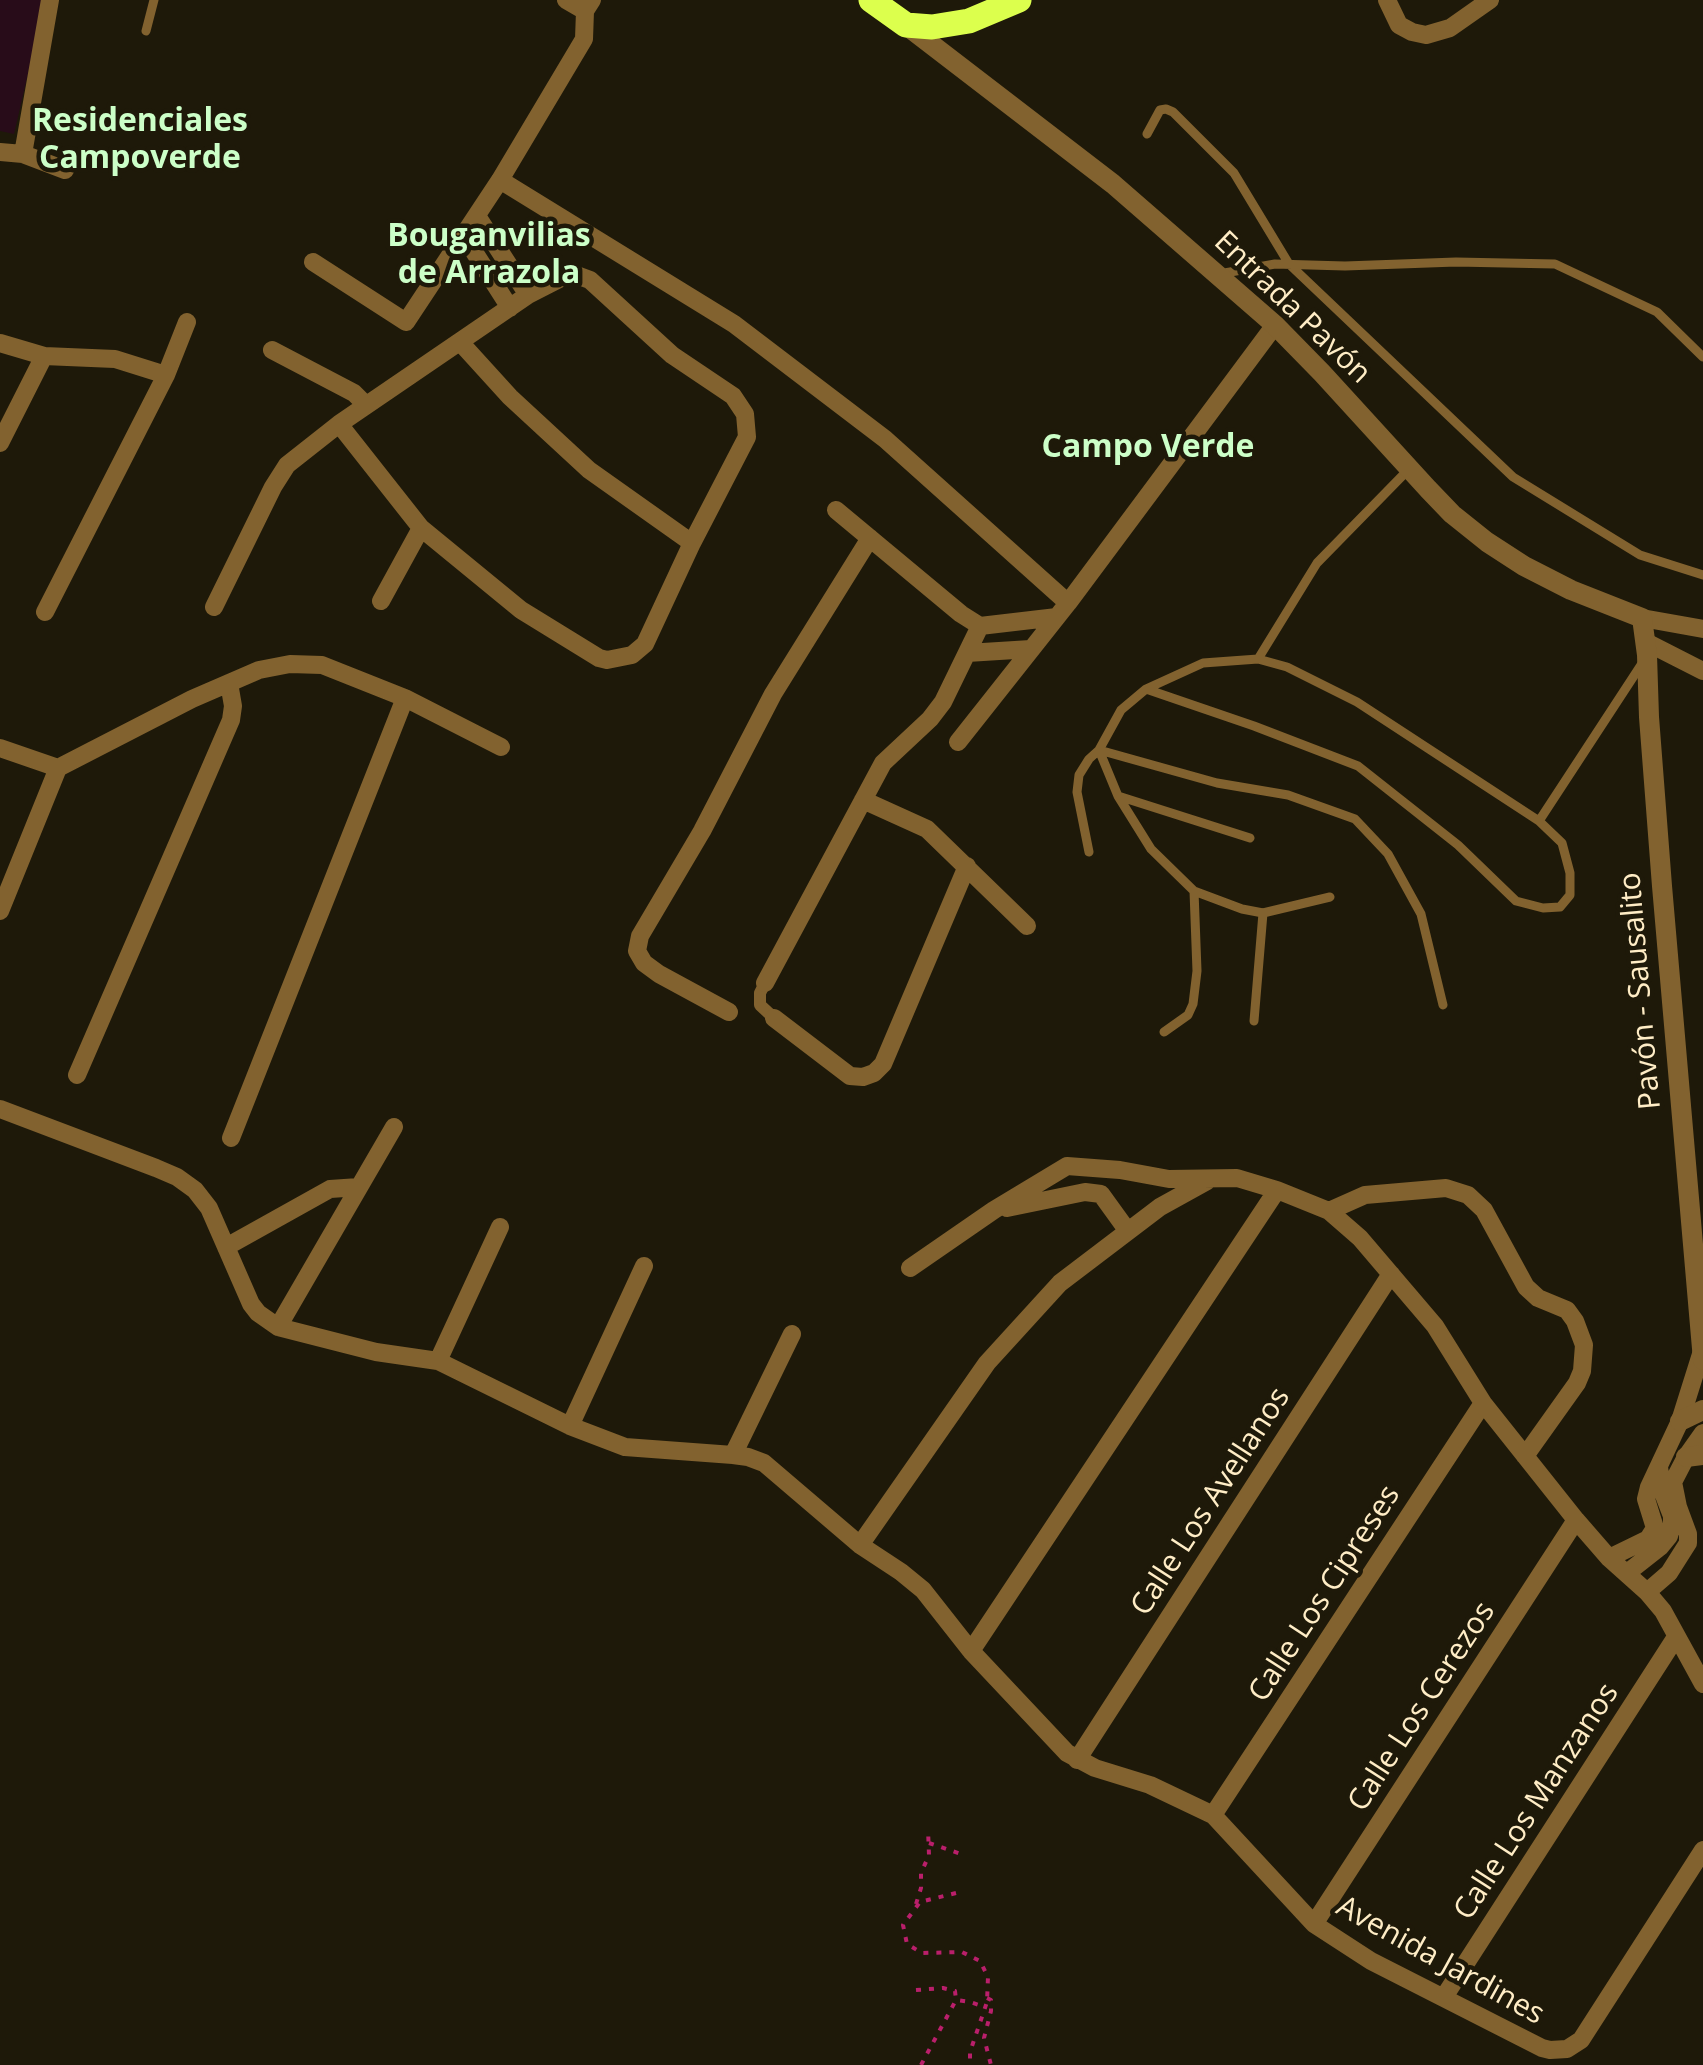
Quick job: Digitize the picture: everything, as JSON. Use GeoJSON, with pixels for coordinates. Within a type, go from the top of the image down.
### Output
{"type":"FeatureCollection","features":[{"type":"Feature","properties":{"kind":"main road"},"geometry":{"type":"LineString","coordinates":[[871,0],[906,25],[932,27],[969,21],[1019,0]]}},
{"type":"Feature","properties":{"kind":"street"},"geometry":{"type":"LineString","coordinates":[[23,154],[50,0]]}},
{"type":"Feature","properties":{"kind":"street"},"geometry":{"type":"LineString","coordinates":[[313,262],[406,322],[500,180],[584,39],[588,5],[566,0]]}},
{"type":"Feature","properties":{"kind":"street"},"geometry":{"type":"LineString","coordinates":[[1387,0],[1399,24],[1426,36],[1450,28],[1490,0]]}},
{"type":"Feature","properties":{"kind":"street","name":"Entrada Pavón"},"geometry":{"type":"LineString","coordinates":[[906,25],[1113,184],[1275,325],[1452,514],[1524,566],[1571,590],[1642,618]]}},
{"type":"Feature","properties":{"kind":"street"},"geometry":{"type":"LineString","coordinates":[[0,152],[23,154],[65,170]]}},
{"type":"Feature","properties":{"kind":"street"},"geometry":{"type":"LineString","coordinates":[[500,180],[734,324],[884,439],[1062,610]]}},
{"type":"Feature","properties":{"kind":"street"},"geometry":{"type":"LineString","coordinates":[[477,216],[528,296]]}},
{"type":"Feature","properties":{"kind":"street"},"geometry":{"type":"LineString","coordinates":[[464,236],[510,308]]}},
{"type":"Feature","properties":{"kind":"street"},"geometry":{"type":"LineString","coordinates":[[214,607],[287,464],[339,424],[366,405],[510,308],[571,274],[590,280],[672,355],[733,396],[745,414],[747,437],[645,644],[632,655],[607,660],[521,610],[421,528],[339,424]]}},
{"type":"Feature","properties":{"kind":"street"},"geometry":{"type":"LineString","coordinates":[[46,612],[166,375],[187,322]]}},
{"type":"Feature","properties":{"kind":"street"},"geometry":{"type":"LineString","coordinates":[[958,742],[1275,325]]}},
{"type":"Feature","properties":{"kind":"street"},"geometry":{"type":"LineString","coordinates":[[460,342],[510,397],[590,470],[692,543]]}},
{"type":"Feature","properties":{"kind":"street"},"geometry":{"type":"LineString","coordinates":[[0,343],[44,356],[116,359],[166,375]]}},
{"type":"Feature","properties":{"kind":"street"},"geometry":{"type":"LineString","coordinates":[[272,350],[354,393],[366,405]]}},
{"type":"Feature","properties":{"kind":"street"},"geometry":{"type":"LineString","coordinates":[[0,443],[44,356]]}},
{"type":"Feature","properties":{"kind":"street"},"geometry":{"type":"LineString","coordinates":[[836,510],[980,626],[1062,610]]}},
{"type":"Feature","properties":{"kind":"street"},"geometry":{"type":"LineString","coordinates":[[381,601],[421,528]]}},
{"type":"Feature","properties":{"kind":"street"},"geometry":{"type":"LineString","coordinates":[[729,1012],[644,963],[637,951],[640,936],[702,830],[773,694],[870,538]]}},
{"type":"Feature","properties":{"kind":"street"},"geometry":{"type":"LineString","coordinates":[[1642,618],[1703,629]]}},
{"type":"Feature","properties":{"kind":"street","name":"Pavón - Sausalito"},"geometry":{"type":"LineString","coordinates":[[1642,618],[1703,1360]]}},
{"type":"Feature","properties":{"kind":"street"},"geometry":{"type":"LineString","coordinates":[[967,866],[879,1069],[862,1077],[850,1076],[760,1005],[765,983],[883,762],[936,710],[980,626]]}},
{"type":"Feature","properties":{"kind":"street"},"geometry":{"type":"LineString","coordinates":[[967,653],[1031,649]]}},
{"type":"Feature","properties":{"kind":"street"},"geometry":{"type":"LineString","coordinates":[[1647,649],[1703,671]]}},
{"type":"Feature","properties":{"kind":"street"},"geometry":{"type":"LineString","coordinates":[[0,911],[58,768],[192,698],[259,670],[290,664],[322,665],[405,698],[500,747]]}},
{"type":"Feature","properties":{"kind":"street"},"geometry":{"type":"LineString","coordinates":[[78,1075],[231,720],[230,683]]}},
{"type":"Feature","properties":{"kind":"street"},"geometry":{"type":"LineString","coordinates":[[231,1138],[405,698]]}},
{"type":"Feature","properties":{"kind":"street"},"geometry":{"type":"LineString","coordinates":[[0,748],[58,768]]}},
{"type":"Feature","properties":{"kind":"street"},"geometry":{"type":"LineString","coordinates":[[862,800],[927,829],[1027,926]]}},
{"type":"Feature","properties":{"kind":"street"},"geometry":{"type":"LineString","coordinates":[[0,1109],[176,1177],[195,1190],[210,1208],[246,1294],[258,1313],[278,1327],[394,1126]]}},
{"type":"Feature","properties":{"kind":"street"},"geometry":{"type":"LineString","coordinates":[[910,1268],[1067,1166],[1169,1178],[1237,1178],[1329,1211],[1360,1238],[1435,1326],[1483,1403],[1576,1520],[1663,1611],[1703,1684]]}},
{"type":"Feature","properties":{"kind":"street"},"geometry":{"type":"LineString","coordinates":[[860,1545],[998,1350],[1060,1282],[1160,1207],[1211,1179]]}},
{"type":"Feature","properties":{"kind":"street"},"geometry":{"type":"LineString","coordinates":[[226,1247],[330,1189],[359,1187]]}},
{"type":"Feature","properties":{"kind":"street"},"geometry":{"type":"LineString","coordinates":[[1329,1211],[1365,1195],[1446,1188],[1468,1195],[1484,1210],[1526,1287],[1538,1298],[1567,1310],[1584,1345],[1582,1371],[1525,1456]]}},
{"type":"Feature","properties":{"kind":"street"},"geometry":{"type":"LineString","coordinates":[[971,1651],[1276,1190]]}},
{"type":"Feature","properties":{"kind":"street"},"geometry":{"type":"LineString","coordinates":[[994,1210],[1085,1192],[1101,1194],[1127,1230]]}},
{"type":"Feature","properties":{"kind":"street"},"geometry":{"type":"LineString","coordinates":[[438,1361],[500,1227]]}},
{"type":"Feature","properties":{"kind":"street"},"geometry":{"type":"LineString","coordinates":[[570,1426],[644,1266]]}},
{"type":"Feature","properties":{"kind":"street","name":"Calle Los Avellanos"},"geometry":{"type":"LineString","coordinates":[[1077,1760],[1390,1274]]}},
{"type":"Feature","properties":{"kind":"street","name":"Avenida Jardines"},"geometry":{"type":"LineString","coordinates":[[278,1327],[376,1352],[438,1361],[570,1426],[625,1448],[733,1454],[764,1464],[860,1545],[923,1590],[971,1651],[1067,1753],[1213,1815],[1314,1924],[1371,1961],[1542,2048],[1567,2049],[1587,2033],[1703,1850]]}},
{"type":"Feature","properties":{"kind":"street"},"geometry":{"type":"LineString","coordinates":[[733,1454],[792,1334]]}},
{"type":"Feature","properties":{"kind":"street"},"geometry":{"type":"LineString","coordinates":[[1609,1558],[1648,1538],[1655,1528],[1646,1499],[1652,1476],[1680,1420],[1702,1351]]}},
{"type":"Feature","properties":{"kind":"street","name":"Calle Los Cipreses"},"geometry":{"type":"LineString","coordinates":[[1213,1815],[1483,1403]]}},
{"type":"Feature","properties":{"kind":"street"},"geometry":{"type":"LineString","coordinates":[[1680,1420],[1703,1410]]}},
{"type":"Feature","properties":{"kind":"street"},"geometry":{"type":"LineString","coordinates":[[1647,1592],[1669,1573],[1688,1543],[1673,1482],[1694,1456],[1703,1433]]}},
{"type":"Feature","properties":{"kind":"street"},"geometry":{"type":"LineString","coordinates":[[1627,1574],[1660,1547],[1672,1525],[1659,1466]]}},
{"type":"Feature","properties":{"kind":"street","name":"Calle Los Cerezos"},"geometry":{"type":"LineString","coordinates":[[1314,1924],[1576,1520]]}},
{"type":"Feature","properties":{"kind":"street","name":"Calle Los Manzanos"},"geometry":{"type":"LineString","coordinates":[[1444,1997],[1676,1636]]}},
{"type":"Feature","properties":{"kind":"lane"},"geometry":{"type":"LineString","coordinates":[[146,31],[154,0]]}},
{"type":"Feature","properties":{"kind":"lane"},"geometry":{"type":"LineString","coordinates":[[1146,134],[1160,110],[1172,112],[1234,173],[1289,264],[1513,477],[1640,555],[1703,575]]}},
{"type":"Feature","properties":{"kind":"lane"},"geometry":{"type":"LineString","coordinates":[[1217,274],[1276,264],[1555,264],[1657,312],[1703,357]]}},
{"type":"Feature","properties":{"kind":"lane"},"geometry":{"type":"LineString","coordinates":[[1258,658],[1317,563],[1409,469]]}},
{"type":"Feature","properties":{"kind":"lane"},"geometry":{"type":"LineString","coordinates":[[1539,821],[1647,649]]}},
{"type":"Feature","properties":{"kind":"lane"},"geometry":{"type":"LineString","coordinates":[[1089,852],[1077,792],[1079,775],[1122,710],[1146,690],[1202,663],[1258,658],[1287,667],[1357,702],[1539,821],[1562,843],[1570,874],[1570,895],[1560,907],[1543,908],[1516,901],[1458,844],[1358,766],[1146,690]]}},
{"type":"Feature","properties":{"kind":"lane"},"geometry":{"type":"LineString","coordinates":[[1099,750],[1118,796],[1151,849],[1194,891],[1262,913],[1330,897]]}},
{"type":"Feature","properties":{"kind":"lane"},"geometry":{"type":"LineString","coordinates":[[1099,750],[1217,783],[1288,795],[1354,819],[1388,854],[1421,914],[1444,1005]]}},
{"type":"Feature","properties":{"kind":"lane"},"geometry":{"type":"LineString","coordinates":[[1118,796],[1250,838]]}},
{"type":"Feature","properties":{"kind":"lane"},"geometry":{"type":"LineString","coordinates":[[1164,1032],[1188,1016],[1193,1004],[1194,891]]}},
{"type":"Feature","properties":{"kind":"lane"},"geometry":{"type":"LineString","coordinates":[[1254,1021],[1262,913]]}},
{"type":"Feature","properties":{"kind":"path"},"geometry":{"type":"LineString","coordinates":[[915,1908],[929,1854],[928,1830]]}},
{"type":"Feature","properties":{"kind":"path"},"geometry":{"type":"LineString","coordinates":[[929,1843],[962,1854]]}},
{"type":"Feature","properties":{"kind":"path"},"geometry":{"type":"LineString","coordinates":[[956,1892],[920,1902],[903,1926],[907,1944],[922,1954],[962,1952],[980,1961],[988,1978],[987,1998],[970,2052],[970,2065]]}},
{"type":"Feature","properties":{"kind":"path"},"geometry":{"type":"LineString","coordinates":[[916,1990],[944,1988],[955,1991],[956,2000],[920,2065]]}},
{"type":"Feature","properties":{"kind":"path"},"geometry":{"type":"LineString","coordinates":[[987,1998],[991,2000],[991,2011],[984,2038],[991,2065]]}},
{"type":"Feature","properties":{"kind":"path"},"geometry":{"type":"LineString","coordinates":[[956,2000],[985,2008]]}},
{"type":"Feature","properties":{"kind":"shaded area"},"geometry":{"type":"Polygon","coordinates":[[[0,0],[45,0],[14,134],[0,131],[0,0]]]}},
{"type":"Feature","properties":{"kind":"district","name":"Residenciales Campoverde"},"geometry":{"type":"Point","coordinates":[140,140]}},
{"type":"Feature","properties":{"kind":"district","name":"Bouganvilias de Arrazola"},"geometry":{"type":"Point","coordinates":[489,256]}},
{"type":"Feature","properties":{"kind":"district","name":"Campo Verde"},"geometry":{"type":"Point","coordinates":[1148,448]}}]}
